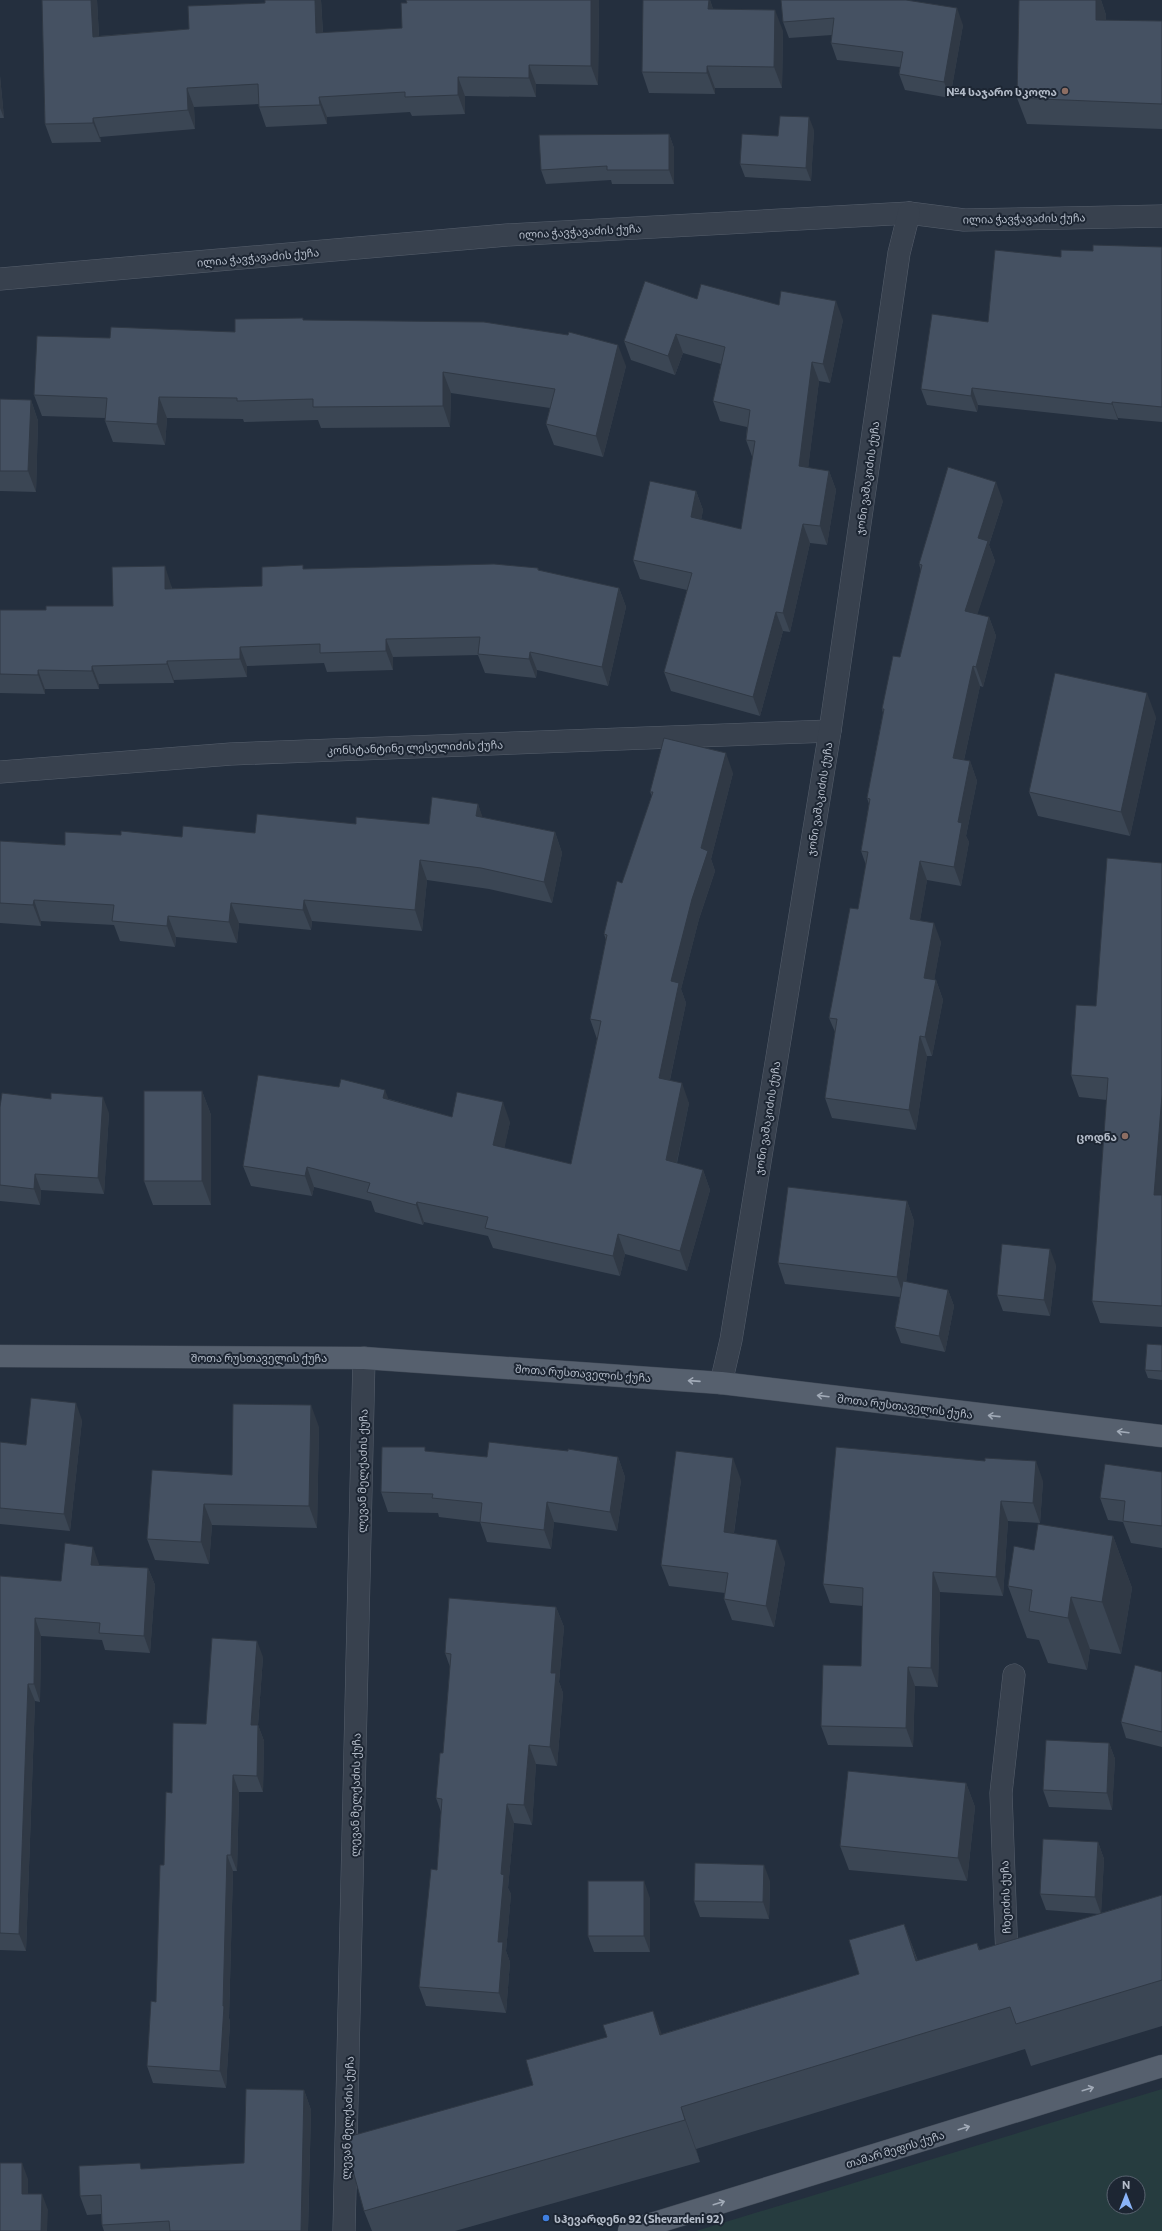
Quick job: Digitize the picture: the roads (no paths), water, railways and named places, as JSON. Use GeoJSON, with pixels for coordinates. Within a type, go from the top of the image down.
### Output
{"type":"FeatureCollection","features":[{"type":"Feature","properties":{"kind":"main road","name":"შოთა რუსთაველის ქუჩა"},"geometry":{"type":"LineString","coordinates":[[0,1356],[364,1358],[721,1383],[1162,1436]]}},
{"type":"Feature","properties":{"kind":"main road","name":"თამარ მეფის ქუჩა"},"geometry":{"type":"LineString","coordinates":[[629,2231],[1162,2066]]}},
{"type":"Feature","properties":{"kind":"street","name":"ილია ჭავჭავაძის ქუჩა"},"geometry":{"type":"LineString","coordinates":[[0,279],[507,235],[908,213],[964,220],[1162,216]]}},
{"type":"Feature","properties":{"kind":"street","name":"ჯონი ვაშაკიძის ქუჩა"},"geometry":{"type":"LineString","coordinates":[[721,1383],[731,1340],[830,731],[899,253],[908,213]]}},
{"type":"Feature","properties":{"kind":"street","name":"კონსტანტინე ლესელიძის ქუჩა"},"geometry":{"type":"LineString","coordinates":[[0,772],[231,754],[830,731]]}},
{"type":"Feature","properties":{"kind":"street","name":"ლევან მელქაძის ქუჩა"},"geometry":{"type":"LineString","coordinates":[[344,2231],[364,1358]]}},
{"type":"Feature","properties":{"kind":"street","name":"ჩხეიძის ქუჩა"},"geometry":{"type":"LineString","coordinates":[[1014,1675],[1002,1793],[1007,1960],[1036,1952]]}},
{"type":"Feature","properties":{"kind":"place","name":"№4 საჯარო სკოლა"},"geometry":{"type":"Point","coordinates":[1065,91]}},
{"type":"Feature","properties":{"kind":"place","name":"ცოდნა"},"geometry":{"type":"Point","coordinates":[1125,1136]}},
{"type":"Feature","properties":{"kind":"place","name":"სჰევარდენი 92 (Shevardeni 92)"},"geometry":{"type":"Point","coordinates":[546,2218]}}]}
